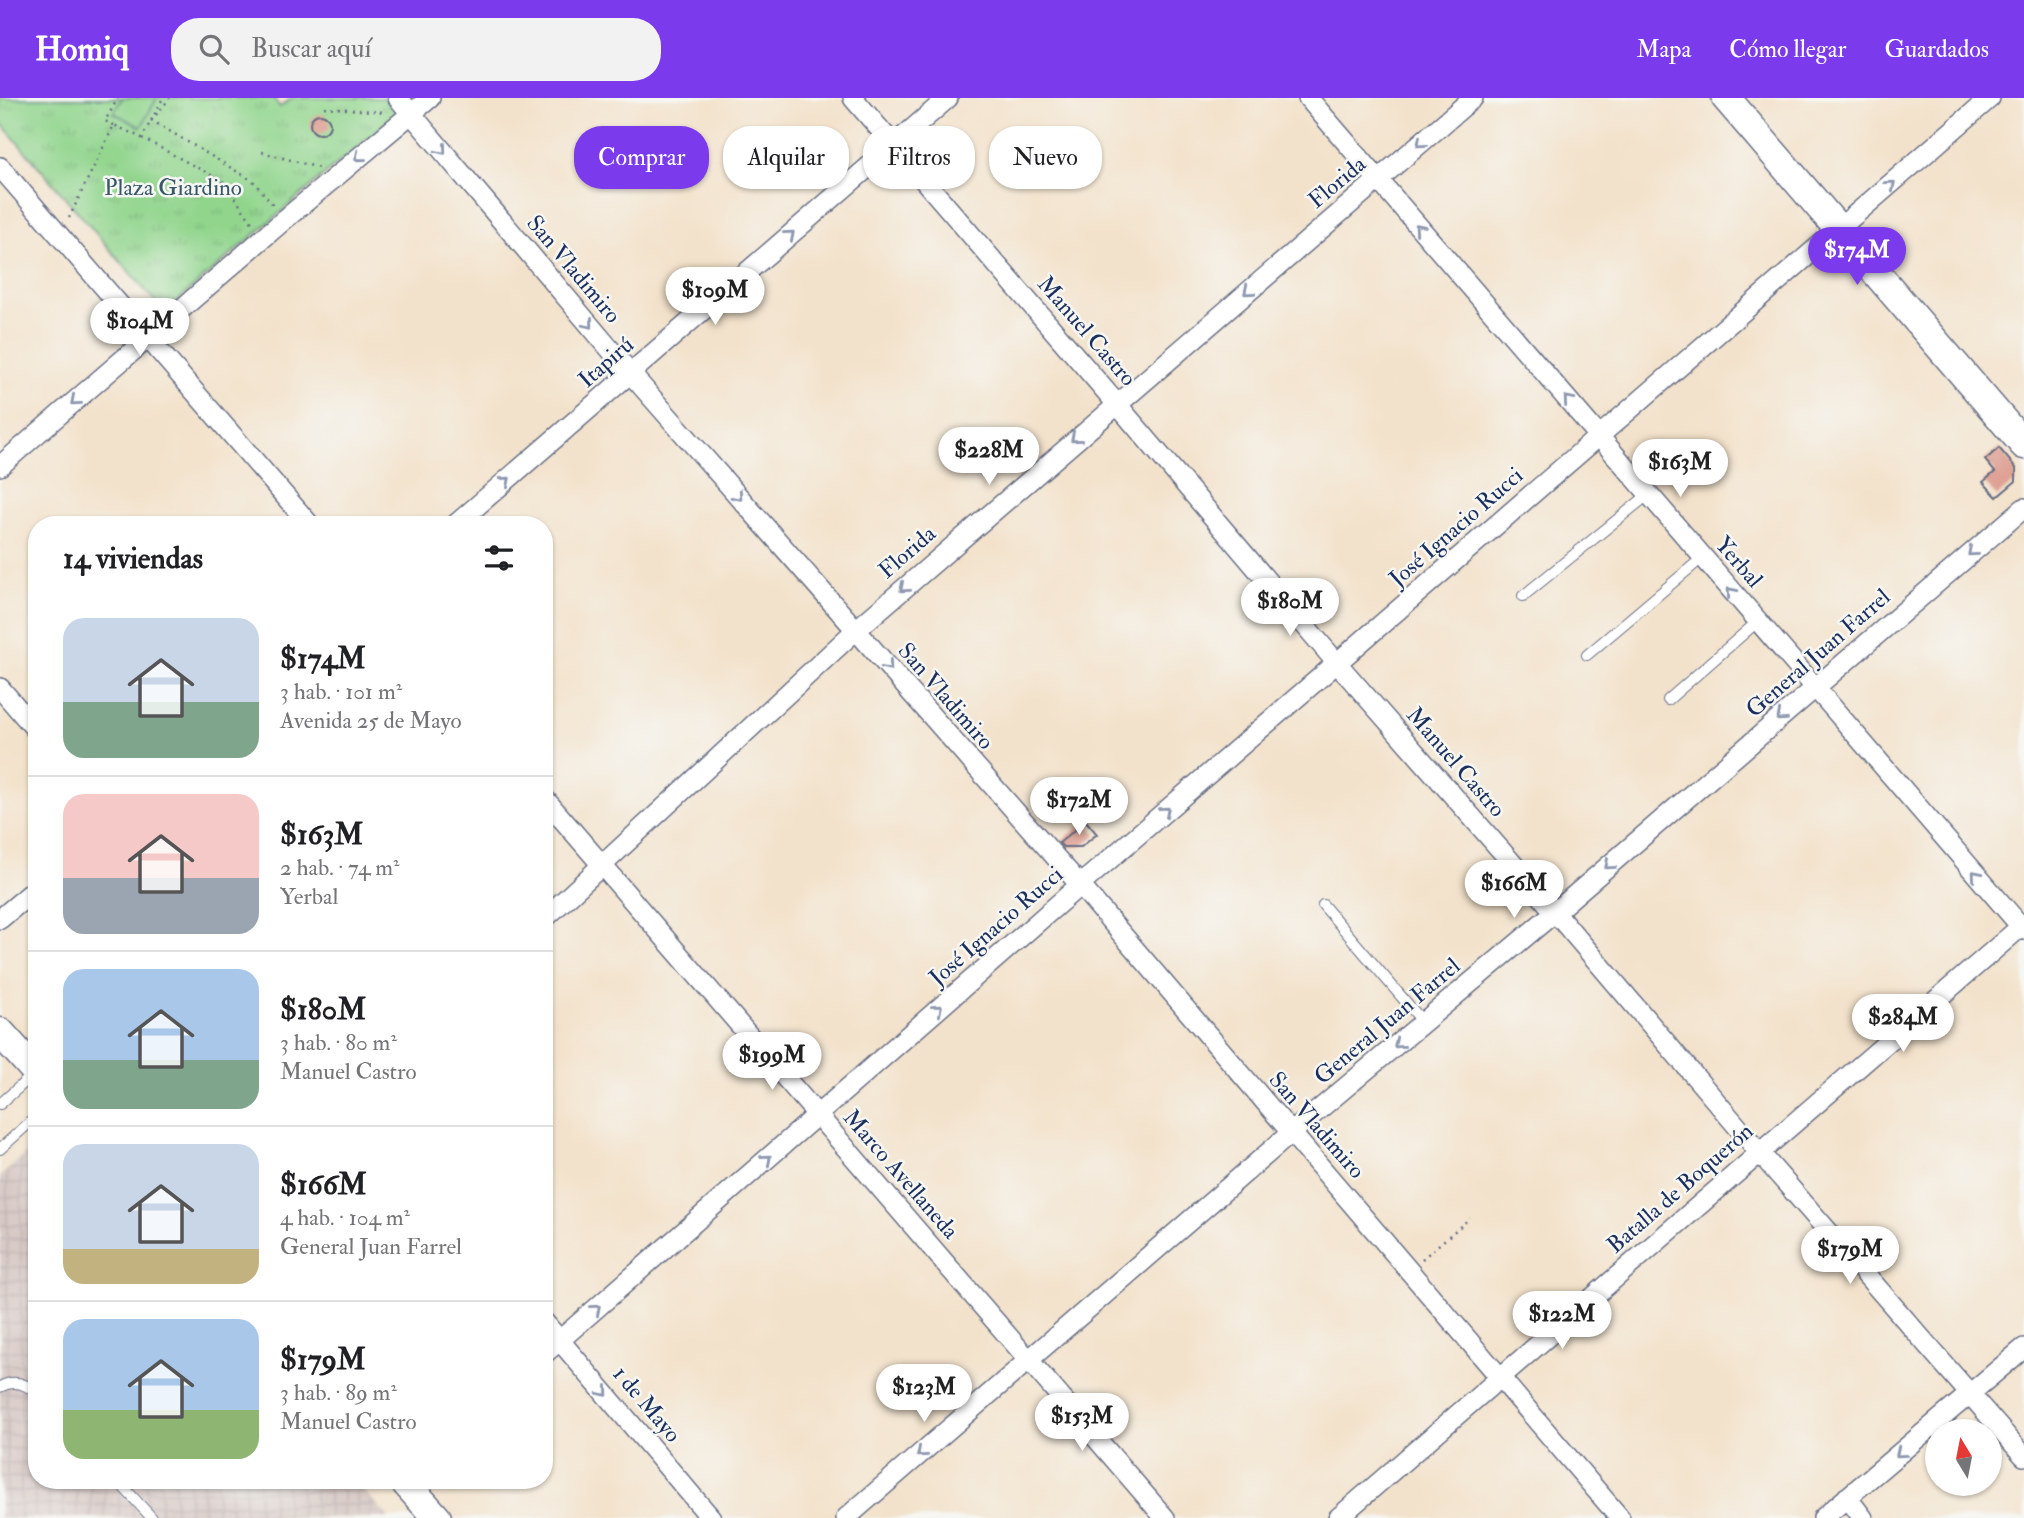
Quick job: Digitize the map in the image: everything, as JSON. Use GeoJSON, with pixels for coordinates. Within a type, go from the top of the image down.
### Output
{"type":"FeatureCollection","features":[{"type":"Feature","properties":{"kind":"main road"},"geometry":{"type":"LineString","coordinates":[[1726,98],[2024,444]]}},
{"type":"Feature","properties":{"kind":"main road"},"geometry":{"type":"LineString","coordinates":[[0,1032],[28,1064]]}},
{"type":"Feature","properties":{"kind":"main road"},"geometry":{"type":"LineString","coordinates":[[411,1489],[437,1518]]}},
{"type":"Feature","properties":{"kind":"street","name":"San Vladimiro"},"geometry":{"type":"LineString","coordinates":[[398,98],[631,374],[1080,885],[1620,1518]]}},
{"type":"Feature","properties":{"kind":"street"},"geometry":{"type":"LineString","coordinates":[[0,466],[284,220],[430,98]]}},
{"type":"Feature","properties":{"kind":"street","name":"Manuel Castro"},"geometry":{"type":"LineString","coordinates":[[853,98],[876,126]]}},
{"type":"Feature","properties":{"kind":"street","name":"Itapirú"},"geometry":{"type":"LineString","coordinates":[[916,126],[948,98]]}},
{"type":"Feature","properties":{"kind":"street","name":"Yerbal"},"geometry":{"type":"LineString","coordinates":[[1308,98],[1757,622],[2023,927]]}},
{"type":"Feature","properties":{"kind":"street","name":"Florida"},"geometry":{"type":"LineString","coordinates":[[553,911],[856,629],[1473,98]]}},
{"type":"Feature","properties":{"kind":"street","name":"José Ignacio Rucci"},"geometry":{"type":"LineString","coordinates":[[553,1347],[1336,662],[1990,98]]}},
{"type":"Feature","properties":{"kind":"street"},"geometry":{"type":"LineString","coordinates":[[0,167],[302,516]]}},
{"type":"Feature","properties":{"kind":"street","name":"Itapirú"},"geometry":{"type":"LineString","coordinates":[[465,516],[863,172]]}},
{"type":"Feature","properties":{"kind":"street","name":"Manuel Castro"},"geometry":{"type":"LineString","coordinates":[[930,189],[2024,1456]]}},
{"type":"Feature","properties":{"kind":"street","name":"General Juan Farrel"},"geometry":{"type":"LineString","coordinates":[[846,1518],[1291,1133],[1555,912],[2024,508]]}},
{"type":"Feature","properties":{"kind":"street"},"geometry":{"type":"LineString","coordinates":[[0,688],[28,721]]}},
{"type":"Feature","properties":{"kind":"street","name":"Marco Avellaneda"},"geometry":{"type":"LineString","coordinates":[[553,808],[1165,1518]]}},
{"type":"Feature","properties":{"kind":"street"},"geometry":{"type":"LineString","coordinates":[[0,919],[28,896]]}},
{"type":"Feature","properties":{"kind":"street","name":"Batalla de Boquerón"},"geometry":{"type":"LineString","coordinates":[[1338,1518],[2023,927]]}},
{"type":"Feature","properties":{"kind":"street","name":"1 de Mayo"},"geometry":{"type":"LineString","coordinates":[[553,1333],[711,1518]]}},
{"type":"Feature","properties":{"kind":"street"},"geometry":{"type":"LineString","coordinates":[[1823,1518],[2024,1348]]}},
{"type":"Feature","properties":{"kind":"street"},"geometry":{"type":"LineString","coordinates":[[1847,1497],[1863,1518]]}},
{"type":"Feature","properties":{"kind":"lane"},"geometry":{"type":"LineString","coordinates":[[1523,596],[1649,494]]}},
{"type":"Feature","properties":{"kind":"lane"},"geometry":{"type":"LineString","coordinates":[[1587,655],[1702,558]]}},
{"type":"Feature","properties":{"kind":"lane"},"geometry":{"type":"LineString","coordinates":[[1668,700],[1757,622]]}},
{"type":"Feature","properties":{"kind":"lane"},"geometry":{"type":"LineString","coordinates":[[1324,905],[1423,1022]]}},
{"type":"Feature","properties":{"kind":"lane"},"geometry":{"type":"LineString","coordinates":[[0,1104],[28,1080]]}},
{"type":"Feature","properties":{"kind":"lane"},"geometry":{"type":"LineString","coordinates":[[0,1149],[28,1124]]}},
{"type":"Feature","properties":{"kind":"lane"},"geometry":{"type":"LineString","coordinates":[[0,1387],[19,1382],[28,1386]]}},
{"type":"Feature","properties":{"kind":"lane"},"geometry":{"type":"LineString","coordinates":[[125,1489],[152,1518]]}},
{"type":"Feature","properties":{"kind":"path"},"geometry":{"type":"LineString","coordinates":[[118,98],[105,121],[224,182],[263,238]]}},
{"type":"Feature","properties":{"kind":"path"},"geometry":{"type":"LineString","coordinates":[[142,138],[163,98]]}},
{"type":"Feature","properties":{"kind":"path"},"geometry":{"type":"LineString","coordinates":[[151,120],[170,98]]}},
{"type":"Feature","properties":{"kind":"path"},"geometry":{"type":"LineString","coordinates":[[324,107],[412,115]]}},
{"type":"Feature","properties":{"kind":"path"},"geometry":{"type":"LineString","coordinates":[[151,120],[253,181],[284,220]]}},
{"type":"Feature","properties":{"kind":"path"},"geometry":{"type":"LineString","coordinates":[[60,237],[114,125]]}},
{"type":"Feature","properties":{"kind":"path"},"geometry":{"type":"LineString","coordinates":[[262,152],[340,173]]}},
{"type":"Feature","properties":{"kind":"path"},"geometry":{"type":"LineString","coordinates":[[1409,1271],[1470,1218]]}},
{"type":"Feature","properties":{"kind":"shaded area"},"geometry":{"type":"Polygon","coordinates":[[[28,1152],[28,1489],[362,1489],[389,1518],[0,1518],[0,1177],[28,1152]]]}},
{"type":"Feature","properties":{"kind":"green space","name":"Plaza Giardino"},"geometry":{"type":"Polygon","coordinates":[[[0,98],[273,98],[280,107],[292,98],[385,98],[398,112],[164,312],[0,122],[0,98]]]}},
{"type":"Feature","properties":{"kind":"green space"},"geometry":{"type":"Polygon","coordinates":[[[122,98],[157,98],[141,127],[114,113],[122,98]]]}},
{"type":"Feature","properties":{"kind":"building"},"geometry":{"type":"Polygon","coordinates":[[[320,114],[327,117],[330,124],[327,131],[320,134],[313,131],[310,124],[313,117],[320,114]]]}},
{"type":"Feature","properties":{"kind":"building"},"geometry":{"type":"Polygon","coordinates":[[[1999,448],[2016,468],[2016,481],[1997,497],[1983,482],[1995,472],[1985,460],[1999,448]]]}},
{"type":"Feature","properties":{"kind":"building"},"geometry":{"type":"Polygon","coordinates":[[[1086,821],[1097,834],[1081,847],[1063,847],[1059,843],[1086,821]]]}}]}
